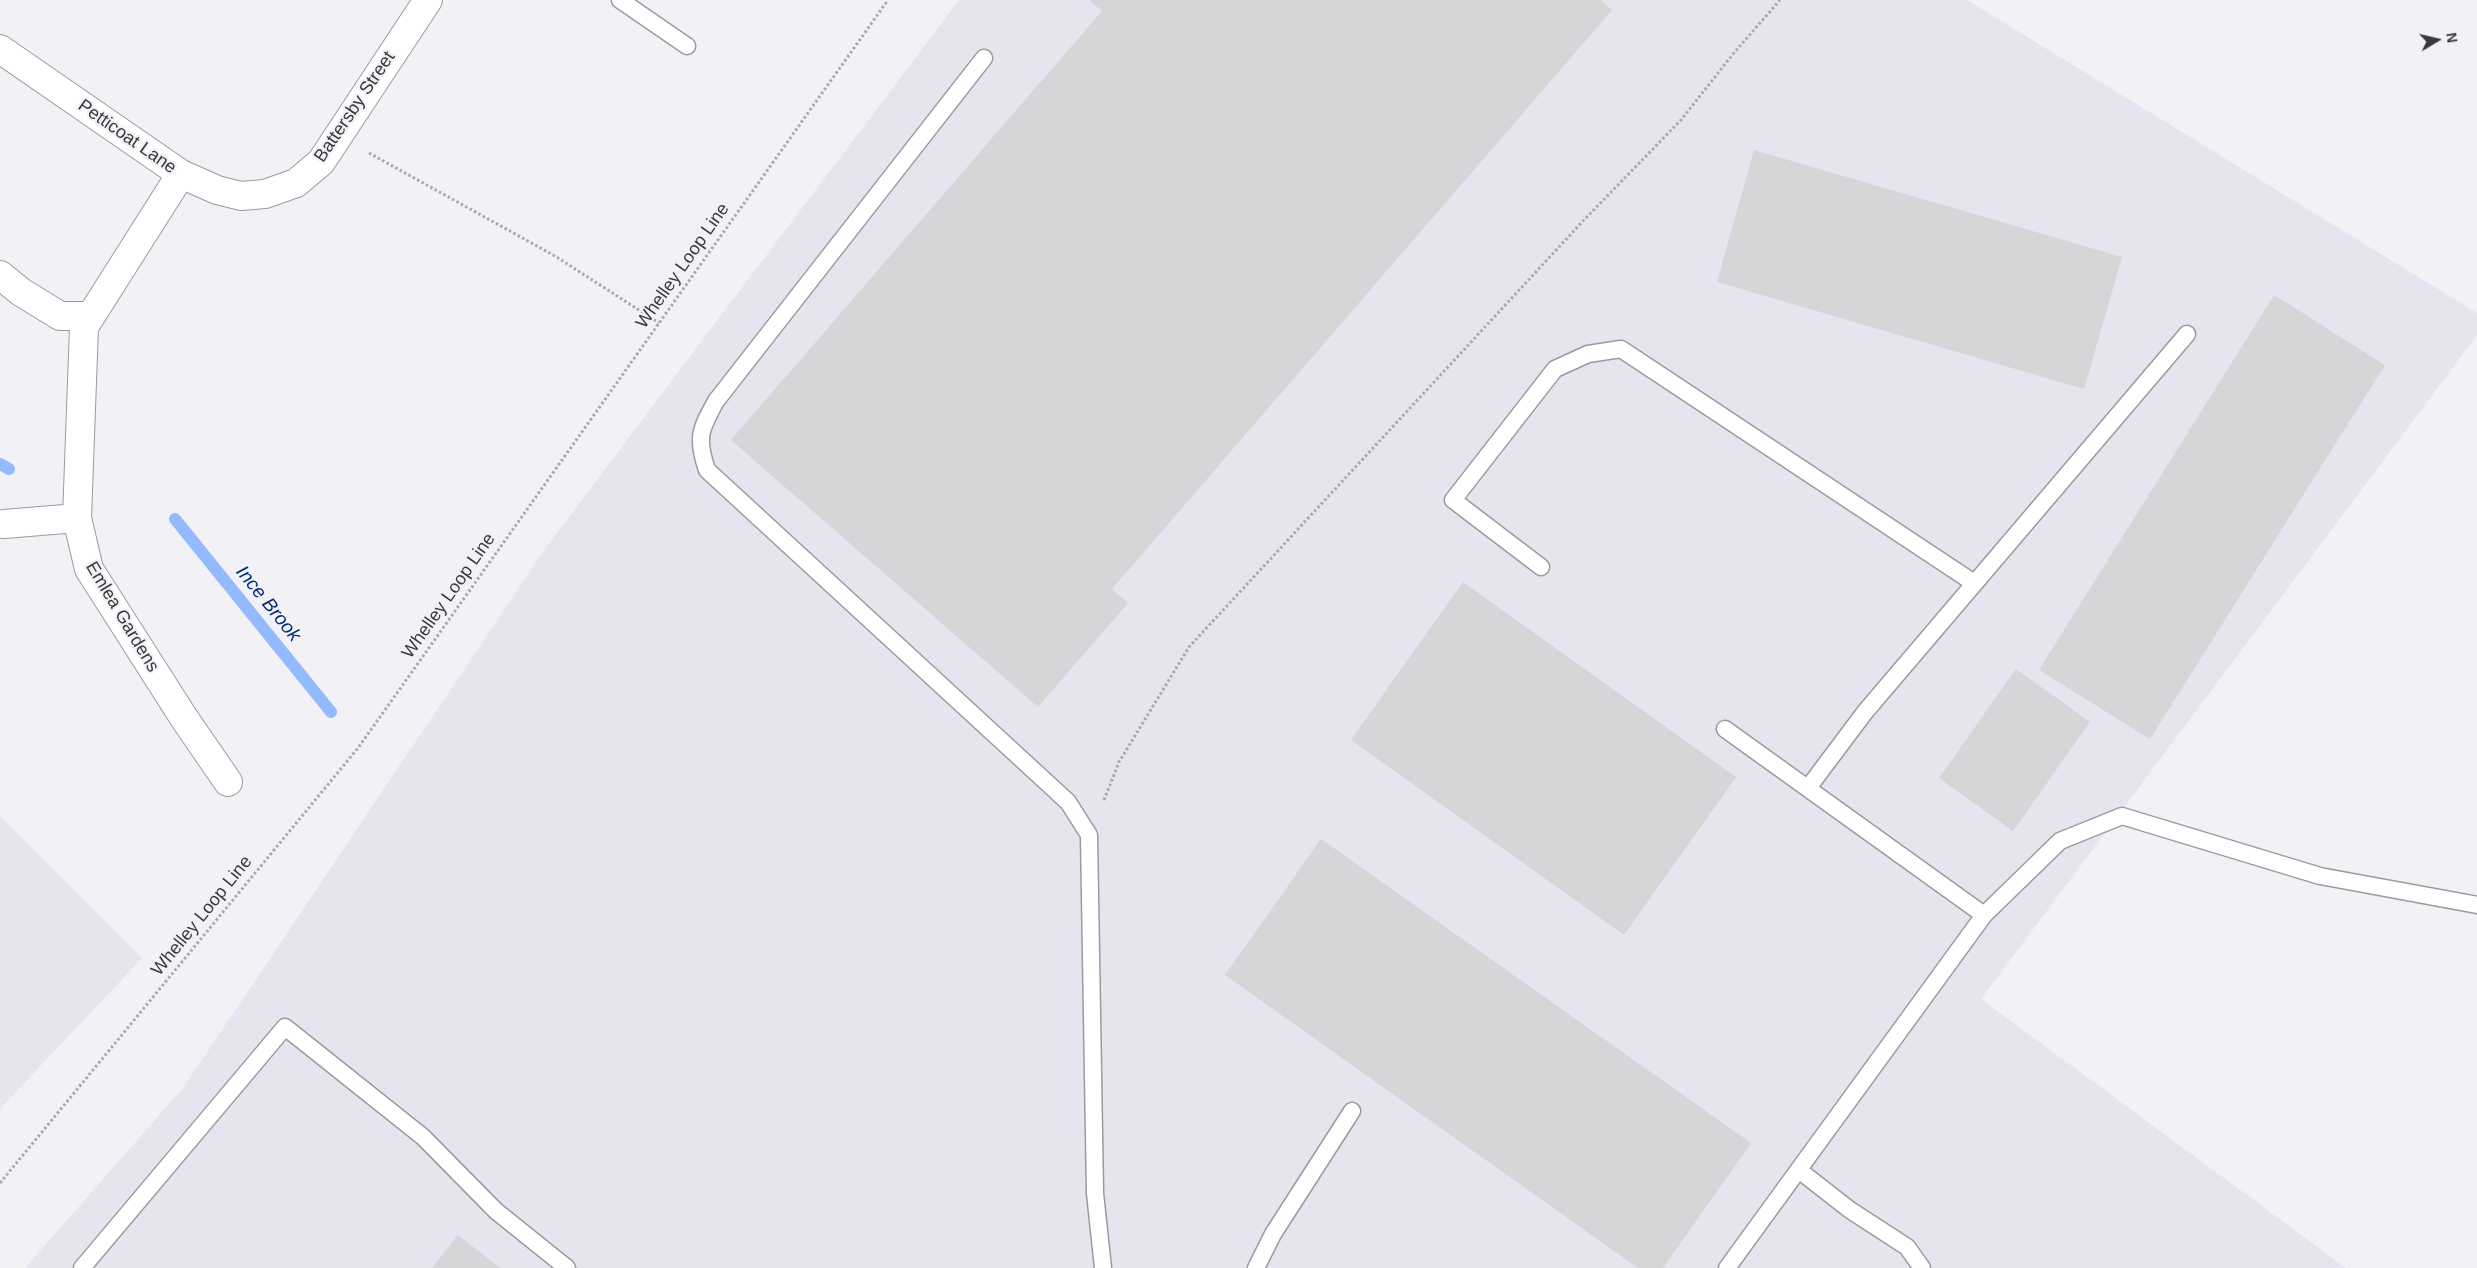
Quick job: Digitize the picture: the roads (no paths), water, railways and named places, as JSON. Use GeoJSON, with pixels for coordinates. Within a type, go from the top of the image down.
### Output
{"type":"FeatureCollection","features":[{"type":"Feature","properties":{"kind":"street","name":"Battersby Street"},"geometry":{"type":"LineString","coordinates":[[265,194],[296,183],[321,162],[428,0]]}},
{"type":"Feature","properties":{"kind":"street","name":"Petticoat Lane"},"geometry":{"type":"LineString","coordinates":[[0,49],[181,174],[217,190],[241,196],[265,194]]}},
{"type":"Feature","properties":{"kind":"street","name":"Emlea Gardens"},"geometry":{"type":"LineString","coordinates":[[181,174],[84,327],[77,518],[89,569],[184,718],[228,782]]}},
{"type":"Feature","properties":{"kind":"street"},"geometry":{"type":"LineString","coordinates":[[0,275],[21,292],[60,316],[91,316]]}},
{"type":"Feature","properties":{"kind":"street"},"geometry":{"type":"LineString","coordinates":[[4,524],[77,518]]}},
{"type":"Feature","properties":{"kind":"lane"},"geometry":{"type":"LineString","coordinates":[[620,0],[687,46]]}},
{"type":"Feature","properties":{"kind":"lane"},"geometry":{"type":"LineString","coordinates":[[984,58],[716,401],[703,424],[700,448],[707,470],[1068,802],[1089,835],[1095,1193],[1103,1268]]}},
{"type":"Feature","properties":{"kind":"lane"},"geometry":{"type":"LineString","coordinates":[[1808,788],[1865,712],[2187,334]]}},
{"type":"Feature","properties":{"kind":"lane"},"geometry":{"type":"LineString","coordinates":[[1541,567],[1453,500],[1555,369],[1588,354],[1621,349],[1974,584]]}},
{"type":"Feature","properties":{"kind":"lane"},"geometry":{"type":"LineString","coordinates":[[1725,729],[1984,915]]}},
{"type":"Feature","properties":{"kind":"lane"},"geometry":{"type":"LineString","coordinates":[[1727,1268],[1800,1171],[1984,915],[2060,841],[2122,816],[2320,876],[2477,905]]}},
{"type":"Feature","properties":{"kind":"lane"},"geometry":{"type":"LineString","coordinates":[[82,1268],[285,1028],[423,1137],[496,1211],[567,1268]]}},
{"type":"Feature","properties":{"kind":"lane"},"geometry":{"type":"LineString","coordinates":[[1256,1268],[1273,1234],[1352,1111]]}},
{"type":"Feature","properties":{"kind":"lane"},"geometry":{"type":"LineString","coordinates":[[1800,1171],[1850,1210],[1907,1247],[1922,1268]]}},
{"type":"Feature","properties":{"kind":"waterway","name":"Ince Brook"},"geometry":{"type":"LineString","coordinates":[[0,464],[9,469]]}},
{"type":"Feature","properties":{"kind":"waterway","name":"Ince Brook"},"geometry":{"type":"LineString","coordinates":[[175,519],[331,712]]}}]}
